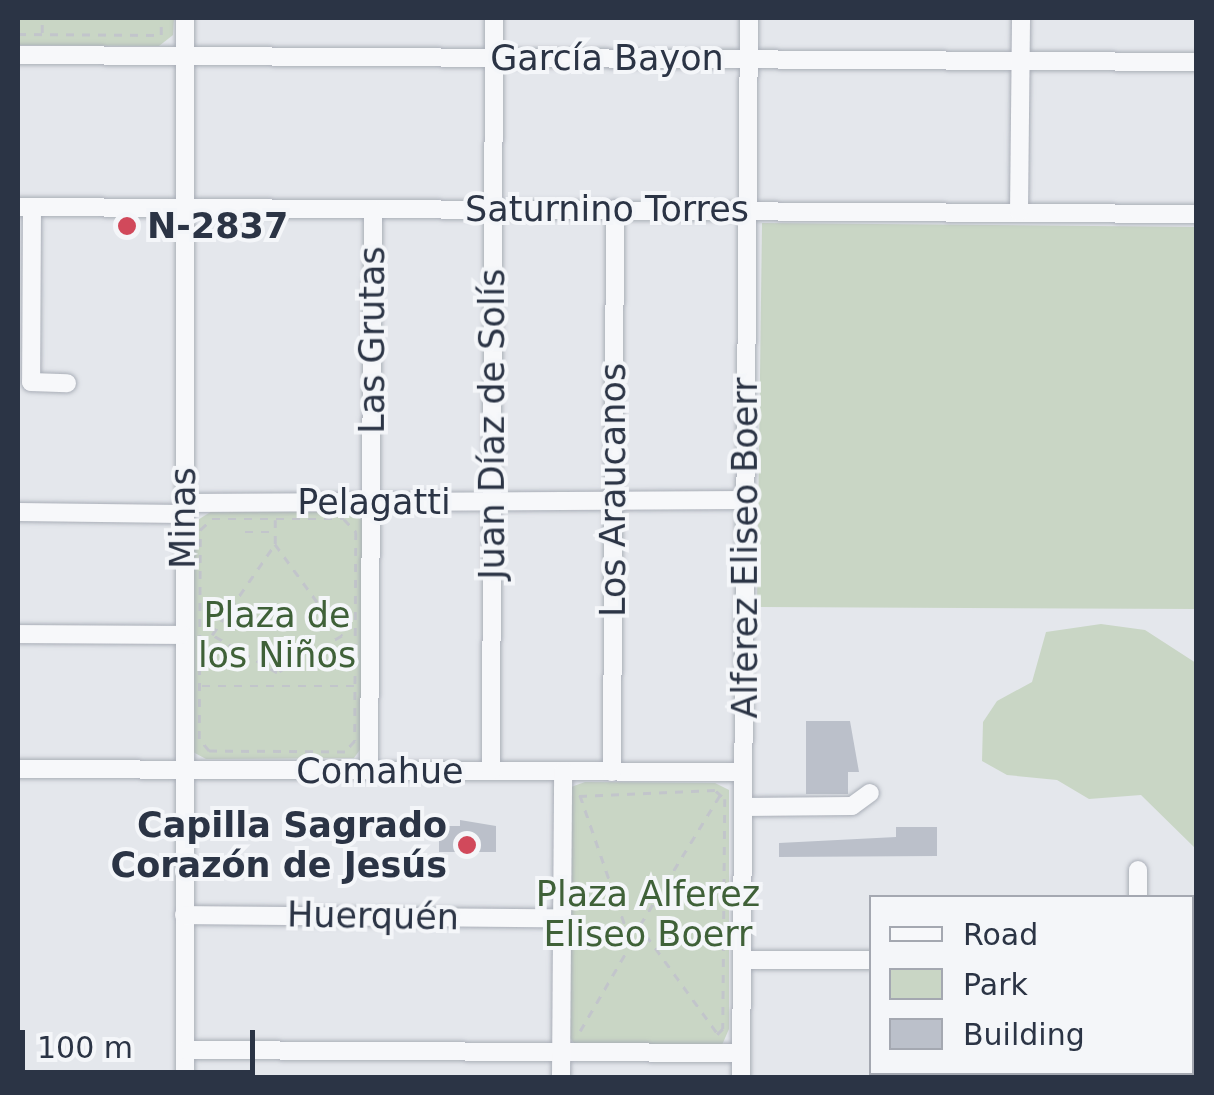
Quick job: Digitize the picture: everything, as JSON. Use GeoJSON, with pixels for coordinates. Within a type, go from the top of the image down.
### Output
{"type":"FeatureCollection","features":[{"type":"Feature","properties":{"kind":"street","name":"Minas"},"geometry":{"type":"LineString","coordinates":[[184,18],[183,509],[191,635],[182,770],[185,1078]]}},
{"type":"Feature","properties":{"kind":"street","name":"Juan Díaz de Solís"},"geometry":{"type":"LineString","coordinates":[[491,771],[494,18]]}},
{"type":"Feature","properties":{"kind":"street","name":"Alferez Eliseo Boerr"},"geometry":{"type":"LineString","coordinates":[[741,1078],[749,18]]}},
{"type":"Feature","properties":{"kind":"street"},"geometry":{"type":"LineString","coordinates":[[1020,18],[1020,212]]}},
{"type":"Feature","properties":{"kind":"street","name":"García Bayon"},"geometry":{"type":"LineString","coordinates":[[18,55],[1196,62]]}},
{"type":"Feature","properties":{"kind":"street"},"geometry":{"type":"LineString","coordinates":[[25,207],[31,382],[67,383]]}},
{"type":"Feature","properties":{"kind":"street","name":"Saturnino Torres"},"geometry":{"type":"LineString","coordinates":[[25,207],[1196,214]]}},
{"type":"Feature","properties":{"kind":"street","name":"Las Grutas"},"geometry":{"type":"LineString","coordinates":[[369,770],[372,209]]}},
{"type":"Feature","properties":{"kind":"street","name":"Los Araucanos"},"geometry":{"type":"LineString","coordinates":[[612,772],[615,209]]}},
{"type":"Feature","properties":{"kind":"street","name":"Pelagatti"},"geometry":{"type":"LineString","coordinates":[[18,512],[371,502],[746,500]]}},
{"type":"Feature","properties":{"kind":"street"},"geometry":{"type":"LineString","coordinates":[[18,634],[191,635]]}},
{"type":"Feature","properties":{"kind":"street","name":"Comahue"},"geometry":{"type":"LineString","coordinates":[[18,769],[744,772]]}},
{"type":"Feature","properties":{"kind":"street"},"geometry":{"type":"LineString","coordinates":[[560,1078],[562,772]]}},
{"type":"Feature","properties":{"kind":"street"},"geometry":{"type":"LineString","coordinates":[[743,807],[852,806],[870,793]]}},
{"type":"Feature","properties":{"kind":"street"},"geometry":{"type":"LineString","coordinates":[[1138,870],[1138,895]]}},
{"type":"Feature","properties":{"kind":"street","name":"Huerquén"},"geometry":{"type":"LineString","coordinates":[[184,915],[562,918]]}},
{"type":"Feature","properties":{"kind":"street"},"geometry":{"type":"LineString","coordinates":[[742,960],[869,960]]}},
{"type":"Feature","properties":{"kind":"street"},"geometry":{"type":"LineString","coordinates":[[185,1050],[741,1053]]}},
{"type":"Feature","properties":{"kind":"path"},"geometry":{"type":"LineString","coordinates":[[42,18],[42,34]]}},
{"type":"Feature","properties":{"kind":"path"},"geometry":{"type":"LineString","coordinates":[[18,34],[161,35],[161,18]]}},
{"type":"Feature","properties":{"kind":"path"},"geometry":{"type":"LineString","coordinates":[[212,518],[275,519],[344,519],[356,532],[355,741],[345,752],[209,750],[198,740],[199,686],[191,635],[200,530],[212,518]]}},
{"type":"Feature","properties":{"kind":"path"},"geometry":{"type":"LineString","coordinates":[[212,634],[275,544],[275,519]]}},
{"type":"Feature","properties":{"kind":"path"},"geometry":{"type":"LineString","coordinates":[[316,519],[316,528]]}},
{"type":"Feature","properties":{"kind":"path"},"geometry":{"type":"LineString","coordinates":[[245,532],[275,532]]}},
{"type":"Feature","properties":{"kind":"path"},"geometry":{"type":"LineString","coordinates":[[275,544],[342,636]]}},
{"type":"Feature","properties":{"kind":"path"},"geometry":{"type":"LineString","coordinates":[[309,590],[316,590]]}},
{"type":"Feature","properties":{"kind":"path"},"geometry":{"type":"LineString","coordinates":[[191,635],[212,634],[277,673]]}},
{"type":"Feature","properties":{"kind":"path"},"geometry":{"type":"LineString","coordinates":[[277,673],[342,636],[356,636]]}},
{"type":"Feature","properties":{"kind":"path"},"geometry":{"type":"LineString","coordinates":[[277,673],[277,686]]}},
{"type":"Feature","properties":{"kind":"path"},"geometry":{"type":"LineString","coordinates":[[199,686],[356,686]]}},
{"type":"Feature","properties":{"kind":"path"},"geometry":{"type":"LineString","coordinates":[[580,795],[720,795]]}},
{"type":"Feature","properties":{"kind":"path"},"geometry":{"type":"LineString","coordinates":[[575,819],[580,795]]}},
{"type":"Feature","properties":{"kind":"path"},"geometry":{"type":"LineString","coordinates":[[580,795],[632,942]]}},
{"type":"Feature","properties":{"kind":"path"},"geometry":{"type":"LineString","coordinates":[[627,931],[640,925],[720,795]]}},
{"type":"Feature","properties":{"kind":"path"},"geometry":{"type":"LineString","coordinates":[[712,1039],[718,1034],[720,795]]}},
{"type":"Feature","properties":{"kind":"path"},"geometry":{"type":"LineString","coordinates":[[640,925],[718,1034]]}},
{"type":"Feature","properties":{"kind":"path"},"geometry":{"type":"LineString","coordinates":[[578,1034],[632,942],[646,935]]}},
{"type":"Feature","properties":{"kind":"green space"},"geometry":{"type":"Polygon","coordinates":[[[18,18],[174,18],[173,35],[159,46],[18,45],[18,18]]]}},
{"type":"Feature","properties":{"kind":"green space"},"geometry":{"type":"Polygon","coordinates":[[[762,223],[1196,227],[1196,609],[757,607],[762,223]]]}},
{"type":"Feature","properties":{"kind":"green space","name":"Plaza de los Niños"},"geometry":{"type":"Polygon","coordinates":[[[212,511],[346,512],[362,520],[362,747],[354,758],[206,759],[193,752],[193,523],[212,511]]]}},
{"type":"Feature","properties":{"kind":"green space"},"geometry":{"type":"Polygon","coordinates":[[[1101,624],[1145,630],[1196,663],[1196,849],[1141,795],[1089,799],[1057,780],[1007,775],[982,761],[983,722],[997,701],[1032,682],[1046,632],[1101,624]]]}},
{"type":"Feature","properties":{"kind":"green space","name":"Plaza Alferez Eliseo Boerr"},"geometry":{"type":"Polygon","coordinates":[[[585,782],[715,783],[729,790],[729,1029],[722,1045],[574,1043],[567,1034],[571,787],[585,782]]]}},
{"type":"Feature","properties":{"kind":"building"},"geometry":{"type":"Polygon","coordinates":[[[806,721],[850,721],[859,772],[848,772],[848,794],[806,794],[806,721]]]}},
{"type":"Feature","properties":{"kind":"building","name":"Capilla Sagrado Corazón de Jesús"},"geometry":{"type":"Polygon","coordinates":[[[460,820],[496,826],[496,852],[439,852],[439,826],[460,826],[460,820]]]}},
{"type":"Feature","properties":{"kind":"building"},"geometry":{"type":"Polygon","coordinates":[[[896,827],[937,827],[937,856],[779,857],[779,843],[896,837],[896,827]]]}},
{"type":"Feature","properties":{"kind":"place","name":"N-2837"},"geometry":{"type":"Point","coordinates":[127,226]}},
{"type":"Feature","properties":{"kind":"place","name":"Capilla Sagrado Corazón de Jesús"},"geometry":{"type":"Point","coordinates":[467,845]}}]}
